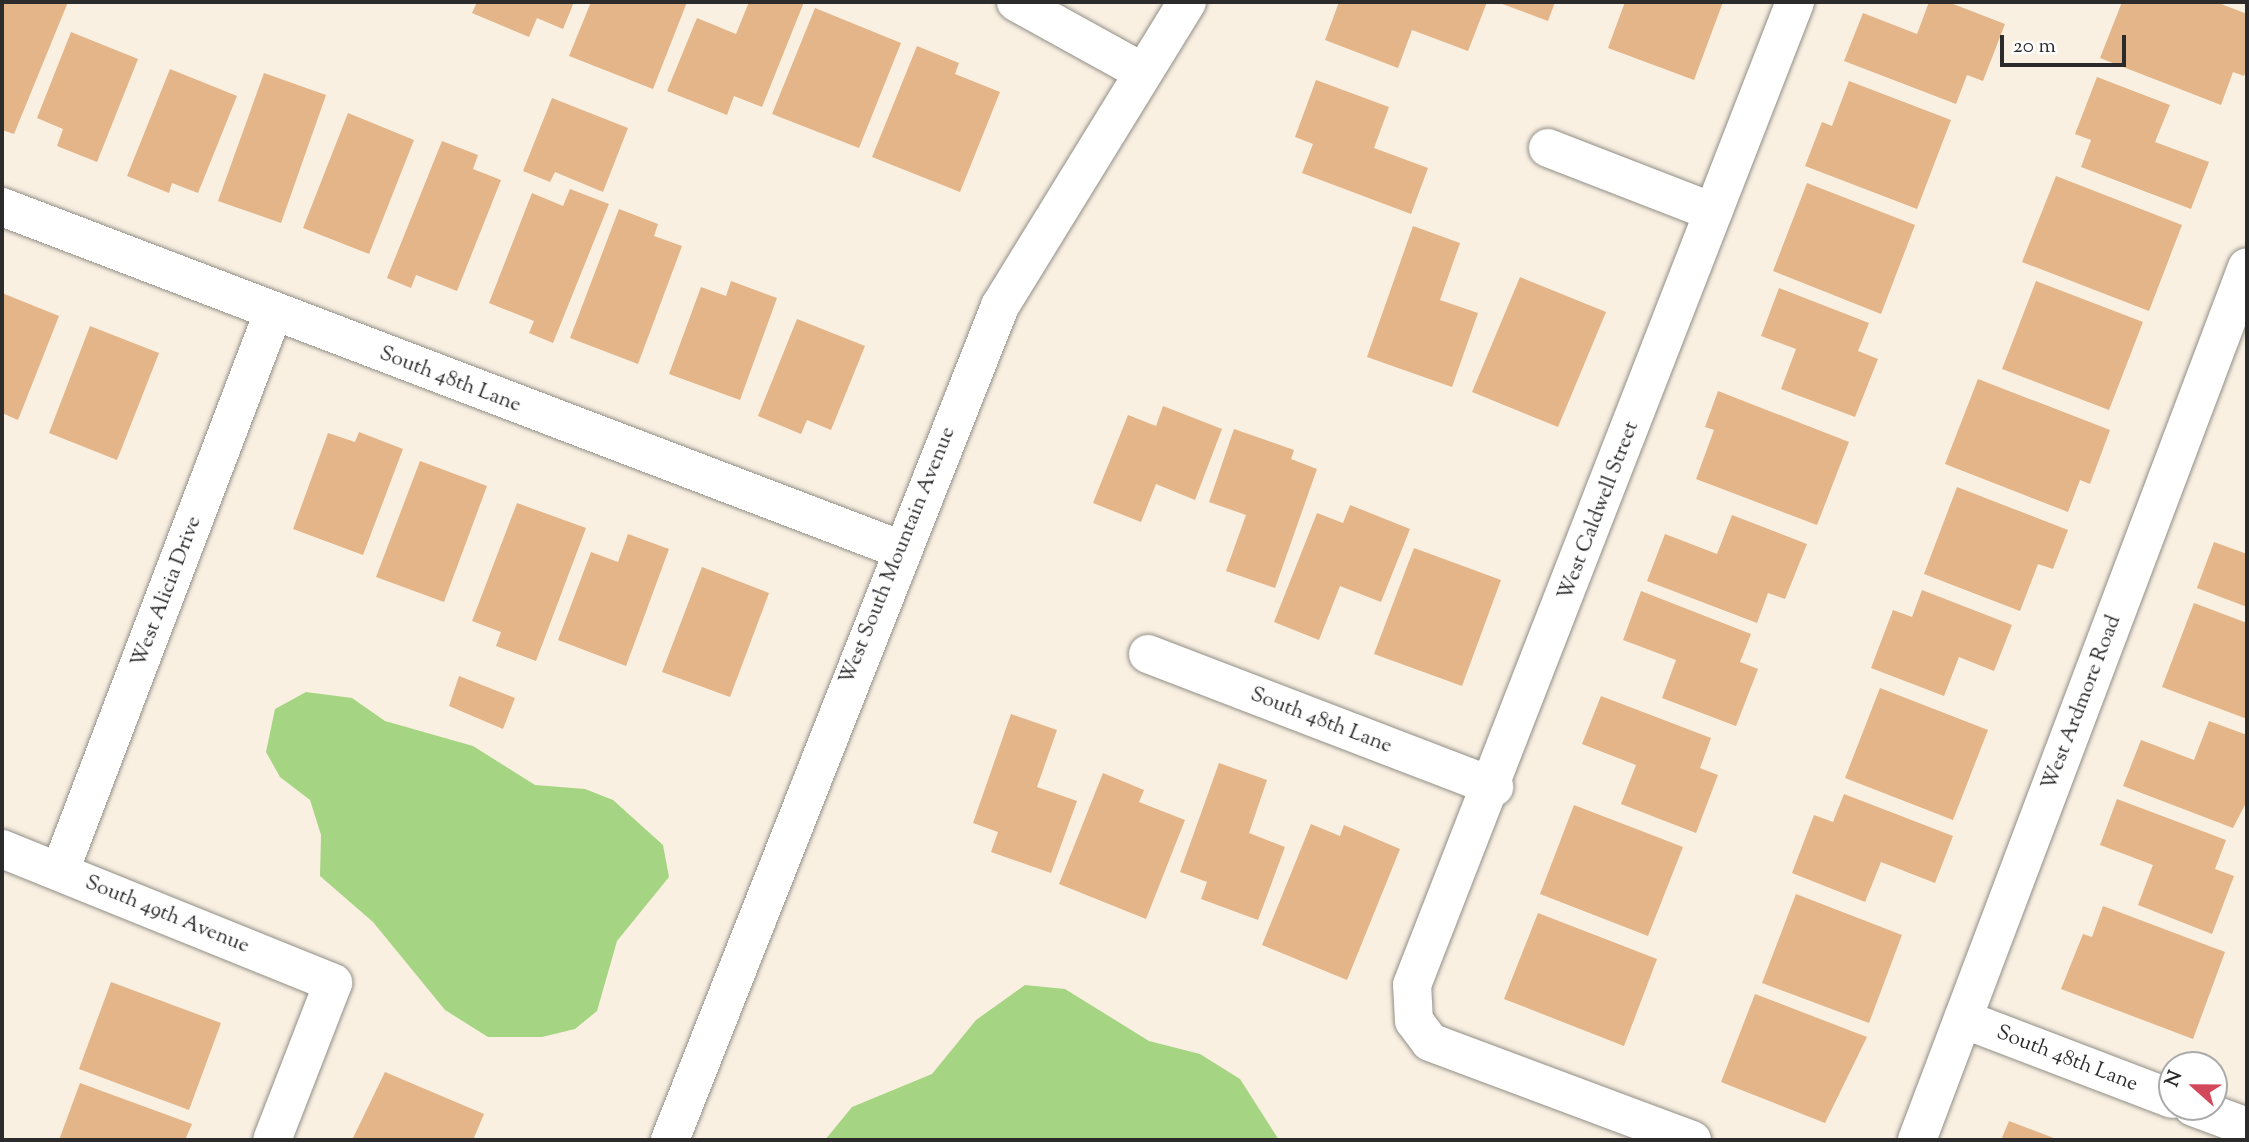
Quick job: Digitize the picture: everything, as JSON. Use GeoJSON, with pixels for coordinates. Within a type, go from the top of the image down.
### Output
{"type":"FeatureCollection","features":[{"type":"Feature","properties":{"kind":"street"},"geometry":{"type":"LineString","coordinates":[[1016,2],[1141,71]]}},
{"type":"Feature","properties":{"kind":"street","name":"West South Mountain Avenue"},"geometry":{"type":"LineString","coordinates":[[670,1140],[900,549],[1000,306],[1141,71],[1187,2]]}},
{"type":"Feature","properties":{"kind":"street","name":"West Caldwell Street"},"geometry":{"type":"LineString","coordinates":[[1692,1140],[1430,1042],[1414,1021],[1412,985],[1494,787],[1794,2]]}},
{"type":"Feature","properties":{"kind":"street"},"geometry":{"type":"LineString","coordinates":[[1548,148],[1713,212]]}},
{"type":"Feature","properties":{"kind":"street","name":"South 48th Lane"},"geometry":{"type":"LineString","coordinates":[[2,208],[900,549]]}},
{"type":"Feature","properties":{"kind":"street","name":"West Ardmore Road"},"geometry":{"type":"LineString","coordinates":[[1917,1140],[2247,267]]}},
{"type":"Feature","properties":{"kind":"street","name":"West Alicia Drive"},"geometry":{"type":"LineString","coordinates":[[60,871],[273,313]]}},
{"type":"Feature","properties":{"kind":"street","name":"South 48th Lane"},"geometry":{"type":"LineString","coordinates":[[1148,654],[1494,787]]}},
{"type":"Feature","properties":{"kind":"street","name":"South 49th Avenue"},"geometry":{"type":"LineString","coordinates":[[2,849],[332,983],[272,1140]]}},
{"type":"Feature","properties":{"kind":"street","name":"South 48th Lane"},"geometry":{"type":"LineString","coordinates":[[1963,1019],[2158,1094]]}},
{"type":"Feature","properties":{"kind":"street"},"geometry":{"type":"LineString","coordinates":[[2228,1120],[2247,1127]]}},
{"type":"Feature","properties":{"kind":"green space"},"geometry":{"type":"Polygon","coordinates":[[[306,692],[352,698],[385,721],[473,746],[535,785],[585,789],[613,800],[663,845],[669,877],[617,941],[597,1011],[575,1029],[542,1037],[488,1037],[445,1010],[373,922],[320,876],[321,835],[310,800],[280,777],[266,752],[275,709],[306,692]]]}},
{"type":"Feature","properties":{"kind":"green space"},"geometry":{"type":"Polygon","coordinates":[[[1025,985],[1065,989],[1149,1041],[1200,1054],[1240,1079],[1279,1140],[825,1140],[852,1107],[932,1074],[976,1020],[1025,985]]]}},
{"type":"Feature","properties":{"kind":"building"},"geometry":{"type":"Polygon","coordinates":[[[2,2],[68,2],[14,134],[2,130],[2,2]]]}},
{"type":"Feature","properties":{"kind":"building"},"geometry":{"type":"Polygon","coordinates":[[[477,2],[574,2],[563,29],[537,18],[529,37],[472,13],[477,2]]]}},
{"type":"Feature","properties":{"kind":"building"},"geometry":{"type":"Polygon","coordinates":[[[591,2],[687,2],[653,89],[569,56],[591,2]]]}},
{"type":"Feature","properties":{"kind":"building"},"geometry":{"type":"Polygon","coordinates":[[[749,2],[804,2],[762,107],[734,96],[727,115],[667,91],[697,18],[736,34],[749,2]]]}},
{"type":"Feature","properties":{"kind":"building"},"geometry":{"type":"Polygon","coordinates":[[[1339,2],[1487,2],[1468,51],[1412,30],[1398,68],[1325,40],[1339,2]]]}},
{"type":"Feature","properties":{"kind":"building"},"geometry":{"type":"Polygon","coordinates":[[[1497,2],[1555,2],[1548,21],[1497,2]]]}},
{"type":"Feature","properties":{"kind":"building"},"geometry":{"type":"Polygon","coordinates":[[[1625,2],[1723,2],[1694,80],[1608,48],[1625,2]]]}},
{"type":"Feature","properties":{"kind":"building"},"geometry":{"type":"Polygon","coordinates":[[[1929,2],[1948,2],[2005,24],[1983,81],[1967,75],[1956,104],[1844,61],[1863,13],[1917,34],[1929,2]]]}},
{"type":"Feature","properties":{"kind":"building"},"geometry":{"type":"Polygon","coordinates":[[[2122,2],[2216,2],[2247,14],[2247,66],[2244,76],[2233,72],[2221,105],[2100,58],[2122,2]]]}},
{"type":"Feature","properties":{"kind":"building"},"geometry":{"type":"Polygon","coordinates":[[[815,8],[901,43],[859,148],[772,114],[815,8]]]}},
{"type":"Feature","properties":{"kind":"building"},"geometry":{"type":"Polygon","coordinates":[[[71,32],[138,59],[97,162],[57,146],[63,129],[37,118],[71,32]]]}},
{"type":"Feature","properties":{"kind":"building"},"geometry":{"type":"Polygon","coordinates":[[[917,46],[959,63],[955,74],[1000,92],[960,192],[872,157],[917,46]]]}},
{"type":"Feature","properties":{"kind":"building"},"geometry":{"type":"Polygon","coordinates":[[[170,69],[237,96],[198,193],[172,183],[169,193],[127,176],[170,69]]]}},
{"type":"Feature","properties":{"kind":"building"},"geometry":{"type":"Polygon","coordinates":[[[264,73],[326,95],[281,223],[218,201],[264,73]]]}},
{"type":"Feature","properties":{"kind":"building"},"geometry":{"type":"Polygon","coordinates":[[[2097,77],[2170,105],[2155,142],[2209,162],[2191,209],[2081,167],[2091,140],[2075,134],[2097,77]]]}},
{"type":"Feature","properties":{"kind":"building"},"geometry":{"type":"Polygon","coordinates":[[[1316,80],[1389,107],[1374,148],[1428,168],[1411,214],[1302,173],[1313,144],[1295,137],[1316,80]]]}},
{"type":"Feature","properties":{"kind":"building"},"geometry":{"type":"Polygon","coordinates":[[[1849,81],[1951,120],[1917,209],[1805,166],[1822,122],[1832,126],[1849,81]]]}},
{"type":"Feature","properties":{"kind":"building"},"geometry":{"type":"Polygon","coordinates":[[[552,98],[628,128],[603,192],[555,172],[550,182],[523,171],[552,98]]]}},
{"type":"Feature","properties":{"kind":"building"},"geometry":{"type":"Polygon","coordinates":[[[348,113],[414,140],[369,254],[303,228],[348,113]]]}},
{"type":"Feature","properties":{"kind":"building"},"geometry":{"type":"Polygon","coordinates":[[[442,141],[478,155],[473,169],[501,180],[457,291],[416,275],[411,288],[387,278],[442,141]]]}},
{"type":"Feature","properties":{"kind":"building"},"geometry":{"type":"Polygon","coordinates":[[[2056,176],[2182,225],[2149,311],[2022,262],[2056,176]]]}},
{"type":"Feature","properties":{"kind":"building"},"geometry":{"type":"Polygon","coordinates":[[[1807,183],[1915,225],[1881,314],[1773,271],[1807,183]]]}},
{"type":"Feature","properties":{"kind":"building"},"geometry":{"type":"Polygon","coordinates":[[[570,189],[609,204],[553,343],[529,333],[534,321],[489,303],[532,193],[563,206],[570,189]]]}},
{"type":"Feature","properties":{"kind":"building"},"geometry":{"type":"Polygon","coordinates":[[[619,209],[658,224],[654,236],[682,246],[638,364],[570,338],[619,209]]]}},
{"type":"Feature","properties":{"kind":"building"},"geometry":{"type":"Polygon","coordinates":[[[1413,226],[1460,243],[1440,300],[1478,313],[1452,387],[1367,357],[1413,226]]]}},
{"type":"Feature","properties":{"kind":"building"},"geometry":{"type":"Polygon","coordinates":[[[1520,277],[1606,312],[1558,427],[1472,392],[1520,277]]]}},
{"type":"Feature","properties":{"kind":"building"},"geometry":{"type":"Polygon","coordinates":[[[731,281],[777,298],[740,400],[669,374],[701,287],[726,296],[731,281]]]}},
{"type":"Feature","properties":{"kind":"building"},"geometry":{"type":"Polygon","coordinates":[[[2036,281],[2143,322],[2109,410],[2002,369],[2036,281]]]}},
{"type":"Feature","properties":{"kind":"building"},"geometry":{"type":"Polygon","coordinates":[[[1779,288],[1869,323],[1858,351],[1878,359],[1855,417],[1781,389],[1796,349],[1761,336],[1779,288]]]}},
{"type":"Feature","properties":{"kind":"building"},"geometry":{"type":"Polygon","coordinates":[[[2,293],[59,316],[18,420],[2,413],[2,293]]]}},
{"type":"Feature","properties":{"kind":"building"},"geometry":{"type":"Polygon","coordinates":[[[797,319],[865,346],[831,430],[807,420],[801,434],[758,416],[797,319]]]}},
{"type":"Feature","properties":{"kind":"building"},"geometry":{"type":"Polygon","coordinates":[[[90,326],[159,353],[117,460],[49,433],[90,326]]]}},
{"type":"Feature","properties":{"kind":"building"},"geometry":{"type":"Polygon","coordinates":[[[1978,379],[2110,430],[2090,484],[2080,480],[2068,512],[1945,464],[1978,379]]]}},
{"type":"Feature","properties":{"kind":"building"},"geometry":{"type":"Polygon","coordinates":[[[1718,391],[1849,442],[1817,525],[1696,479],[1714,430],[1705,427],[1718,391]]]}},
{"type":"Feature","properties":{"kind":"building"},"geometry":{"type":"Polygon","coordinates":[[[1163,406],[1222,429],[1195,500],[1156,484],[1141,522],[1093,503],[1128,415],[1156,426],[1163,406]]]}},
{"type":"Feature","properties":{"kind":"building"},"geometry":{"type":"Polygon","coordinates":[[[1234,429],[1294,450],[1291,459],[1317,469],[1275,588],[1226,571],[1246,515],[1209,502],[1234,429]]]}},
{"type":"Feature","properties":{"kind":"building"},"geometry":{"type":"Polygon","coordinates":[[[359,432],[403,449],[363,555],[293,529],[328,433],[355,442],[359,432]]]}},
{"type":"Feature","properties":{"kind":"building"},"geometry":{"type":"Polygon","coordinates":[[[420,461],[487,486],[444,602],[376,577],[420,461]]]}},
{"type":"Feature","properties":{"kind":"building"},"geometry":{"type":"Polygon","coordinates":[[[1957,487],[2068,530],[2053,569],[2038,564],[2020,611],[1924,574],[1957,487]]]}},
{"type":"Feature","properties":{"kind":"building"},"geometry":{"type":"Polygon","coordinates":[[[517,503],[586,528],[536,661],[496,646],[501,632],[472,621],[517,503]]]}},
{"type":"Feature","properties":{"kind":"building"},"geometry":{"type":"Polygon","coordinates":[[[1350,505],[1410,529],[1381,602],[1340,586],[1319,640],[1274,622],[1317,513],[1343,523],[1350,505]]]}},
{"type":"Feature","properties":{"kind":"building"},"geometry":{"type":"Polygon","coordinates":[[[1732,515],[1807,544],[1785,599],[1768,593],[1757,623],[1647,581],[1665,534],[1717,554],[1732,515]]]}},
{"type":"Feature","properties":{"kind":"building"},"geometry":{"type":"Polygon","coordinates":[[[628,534],[669,549],[626,666],[558,640],[591,552],[618,562],[628,534]]]}},
{"type":"Feature","properties":{"kind":"building"},"geometry":{"type":"Polygon","coordinates":[[[2214,542],[2247,554],[2247,607],[2197,588],[2214,542]]]}},
{"type":"Feature","properties":{"kind":"building"},"geometry":{"type":"Polygon","coordinates":[[[1414,548],[1501,580],[1462,686],[1374,654],[1414,548]]]}},
{"type":"Feature","properties":{"kind":"building"},"geometry":{"type":"Polygon","coordinates":[[[702,567],[769,593],[730,697],[662,672],[702,567]]]}},
{"type":"Feature","properties":{"kind":"building"},"geometry":{"type":"Polygon","coordinates":[[[1922,590],[2012,625],[1994,671],[1959,657],[1944,696],[1871,668],[1893,610],[1912,617],[1922,590]]]}},
{"type":"Feature","properties":{"kind":"building"},"geometry":{"type":"Polygon","coordinates":[[[1641,591],[1751,634],[1740,662],[1758,669],[1736,726],[1662,698],[1676,660],[1623,640],[1641,591]]]}},
{"type":"Feature","properties":{"kind":"building"},"geometry":{"type":"Polygon","coordinates":[[[2194,603],[2247,623],[2247,719],[2162,687],[2194,603]]]}},
{"type":"Feature","properties":{"kind":"building"},"geometry":{"type":"Polygon","coordinates":[[[459,676],[515,698],[503,729],[449,706],[459,676]]]}},
{"type":"Feature","properties":{"kind":"building"},"geometry":{"type":"Polygon","coordinates":[[[1880,688],[1988,730],[1953,820],[1845,778],[1880,688]]]}},
{"type":"Feature","properties":{"kind":"building"},"geometry":{"type":"Polygon","coordinates":[[[1601,696],[1711,738],[1700,768],[1718,775],[1696,833],[1621,804],[1636,765],[1582,744],[1601,696]]]}},
{"type":"Feature","properties":{"kind":"building"},"geometry":{"type":"Polygon","coordinates":[[[1011,714],[1057,730],[1037,787],[1077,801],[1051,873],[991,852],[998,832],[973,823],[1011,714]]]}},
{"type":"Feature","properties":{"kind":"building"},"geometry":{"type":"Polygon","coordinates":[[[2209,721],[2247,735],[2247,801],[2233,828],[2123,786],[2141,740],[2194,760],[2209,721]]]}},
{"type":"Feature","properties":{"kind":"building"},"geometry":{"type":"Polygon","coordinates":[[[1219,763],[1267,780],[1249,833],[1285,847],[1258,920],[1201,899],[1207,882],[1180,872],[1219,763]]]}},
{"type":"Feature","properties":{"kind":"building"},"geometry":{"type":"Polygon","coordinates":[[[1103,773],[1144,790],[1139,802],[1185,820],[1146,919],[1059,884],[1103,773]]]}},
{"type":"Feature","properties":{"kind":"building"},"geometry":{"type":"Polygon","coordinates":[[[1844,794],[1953,836],[1935,883],[1881,862],[1865,902],[1792,873],[1814,815],[1833,822],[1844,794]]]}},
{"type":"Feature","properties":{"kind":"building"},"geometry":{"type":"Polygon","coordinates":[[[2117,799],[2226,840],[2215,869],[2234,876],[2212,934],[2138,905],[2153,865],[2100,845],[2117,799]]]}},
{"type":"Feature","properties":{"kind":"building"},"geometry":{"type":"Polygon","coordinates":[[[1574,805],[1683,847],[1648,936],[1540,894],[1574,805]]]}},
{"type":"Feature","properties":{"kind":"building"},"geometry":{"type":"Polygon","coordinates":[[[1311,824],[1340,836],[1344,825],[1400,849],[1347,980],[1262,945],[1311,824]]]}},
{"type":"Feature","properties":{"kind":"building"},"geometry":{"type":"Polygon","coordinates":[[[1796,894],[1902,935],[1869,1023],[1762,983],[1796,894]]]}},
{"type":"Feature","properties":{"kind":"building"},"geometry":{"type":"Polygon","coordinates":[[[2103,906],[2225,952],[2193,1039],[2061,989],[2083,934],[2092,937],[2103,906]]]}},
{"type":"Feature","properties":{"kind":"building"},"geometry":{"type":"Polygon","coordinates":[[[1538,913],[1657,959],[1624,1046],[1504,999],[1538,913]]]}},
{"type":"Feature","properties":{"kind":"building"},"geometry":{"type":"Polygon","coordinates":[[[111,982],[221,1023],[189,1110],[79,1069],[111,982]]]}},
{"type":"Feature","properties":{"kind":"building"},"geometry":{"type":"Polygon","coordinates":[[[1755,994],[1867,1037],[1825,1123],[1721,1082],[1755,994]]]}},
{"type":"Feature","properties":{"kind":"building"},"geometry":{"type":"Polygon","coordinates":[[[385,1072],[484,1114],[473,1140],[352,1140],[385,1072]]]}},
{"type":"Feature","properties":{"kind":"building"},"geometry":{"type":"Polygon","coordinates":[[[80,1083],[192,1124],[185,1140],[59,1140],[80,1083]]]}},
{"type":"Feature","properties":{"kind":"building"},"geometry":{"type":"Polygon","coordinates":[[[2009,1121],[2059,1140],[2001,1140],[2009,1121]]]}}]}
